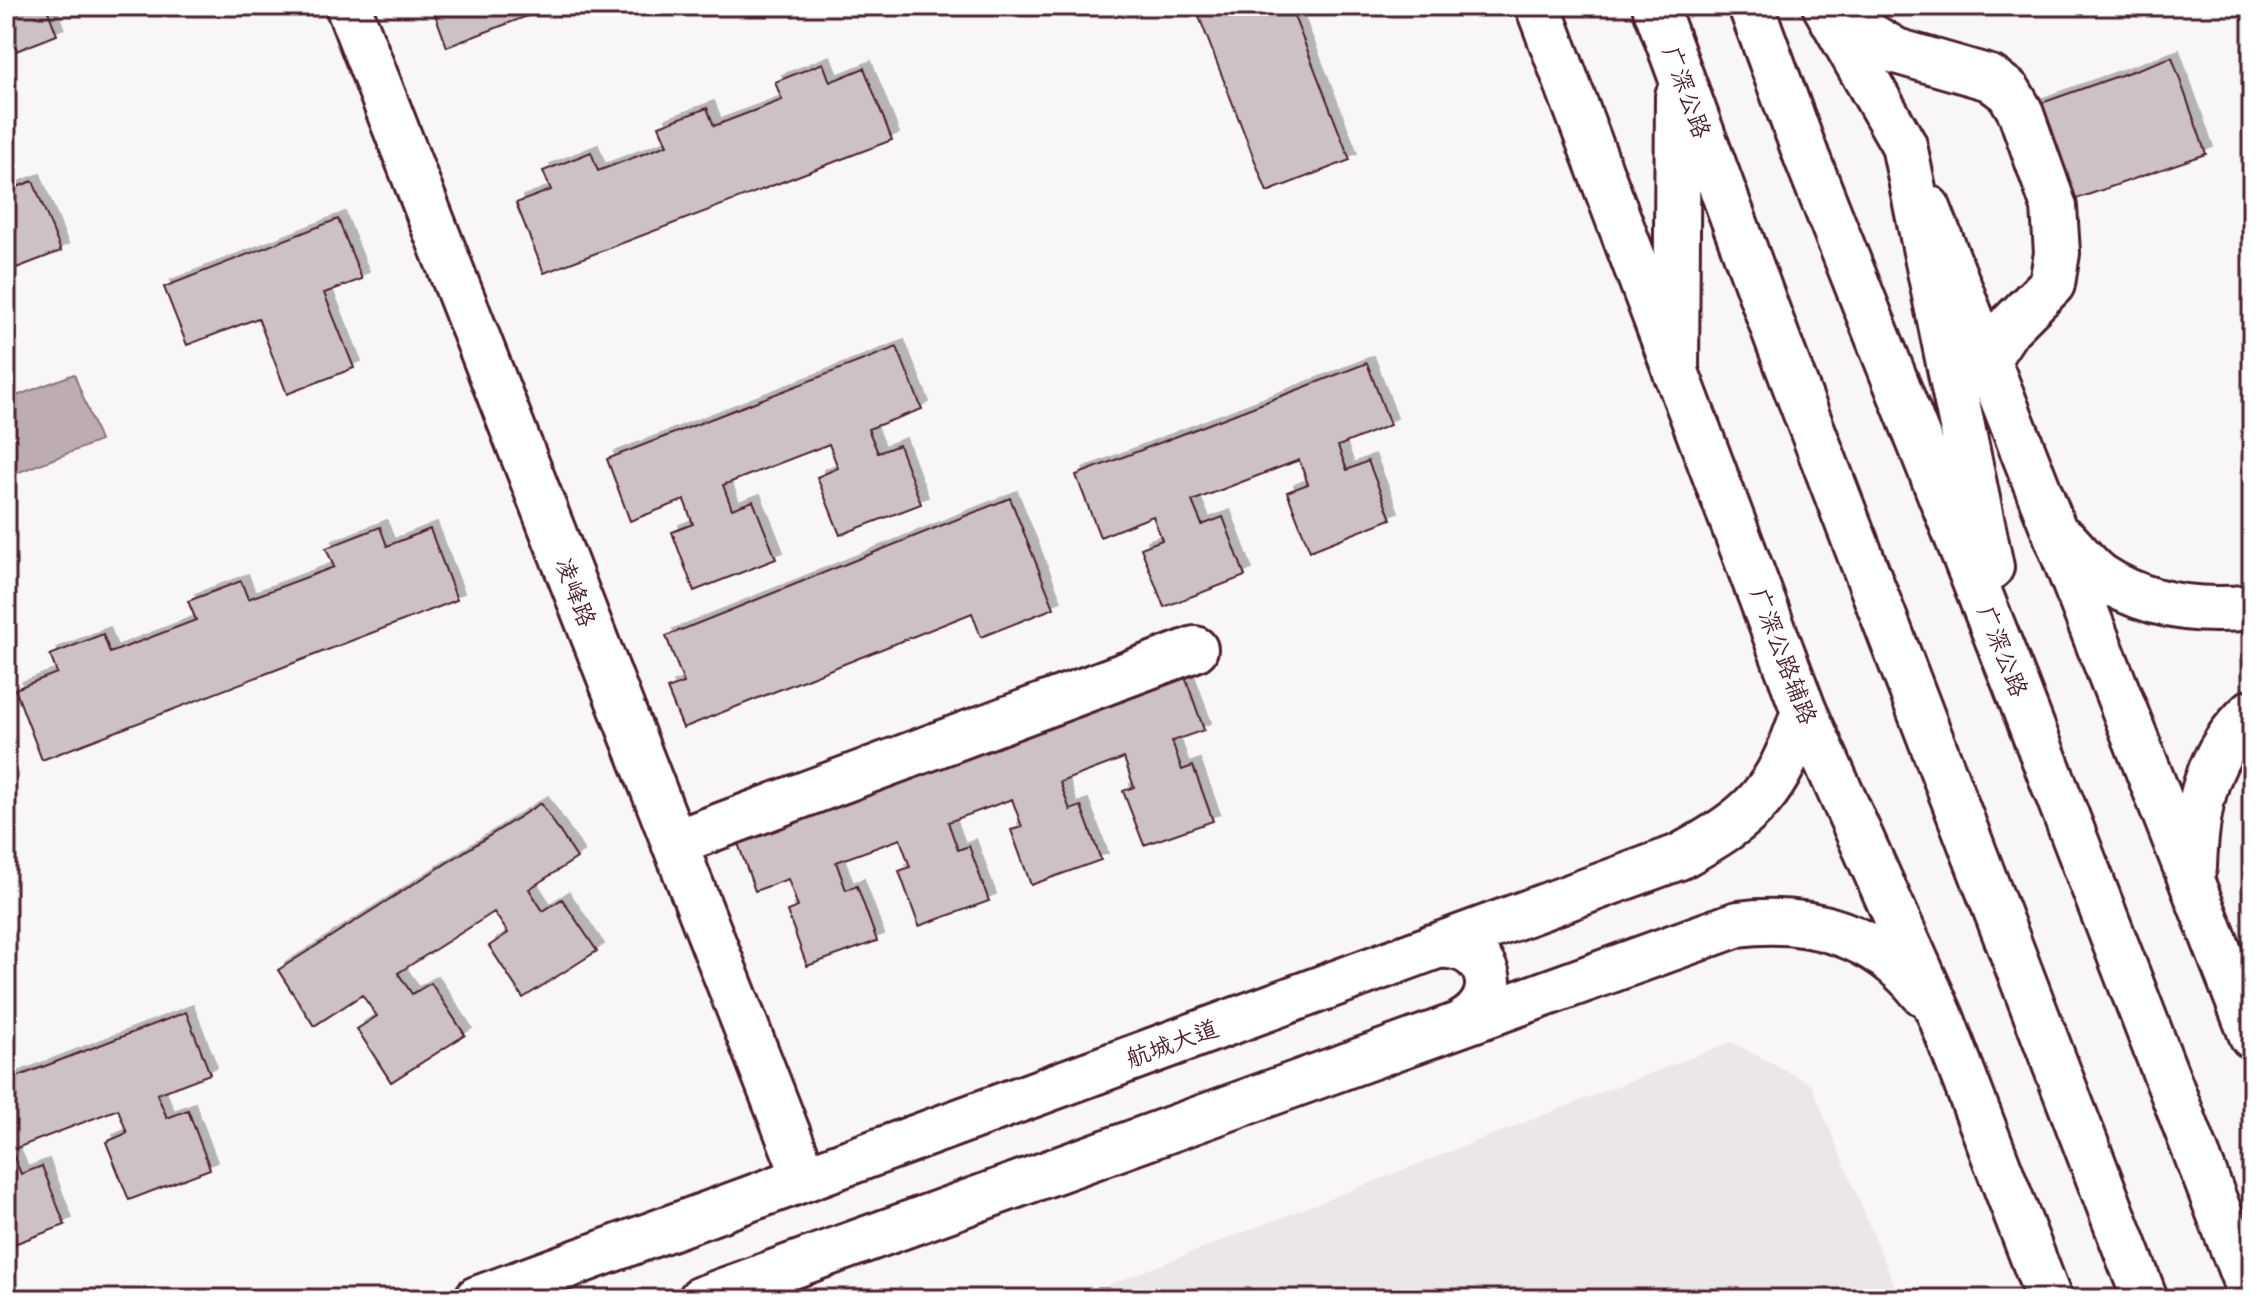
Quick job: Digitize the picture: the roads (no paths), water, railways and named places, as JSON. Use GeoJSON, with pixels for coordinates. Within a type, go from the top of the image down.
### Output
{"type":"FeatureCollection","features":[{"type":"Feature","properties":{"kind":"main road","name":"凌峰路"},"geometry":{"type":"LineString","coordinates":[[348,6],[805,1178]]}},
{"type":"Feature","properties":{"kind":"main road","name":"广深公路辅路"},"geometry":{"type":"LineString","coordinates":[[1538,6],[1804,711],[1941,1017],[2049,1299]]}},
{"type":"Feature","properties":{"kind":"main road","name":"广深公路"},"geometry":{"type":"LineString","coordinates":[[1655,6],[1790,372],[2145,1299]]}},
{"type":"Feature","properties":{"kind":"main road","name":"广深公路"},"geometry":{"type":"LineString","coordinates":[[1751,6],[1807,158],[2015,683],[2252,1298]]}},
{"type":"Feature","properties":{"kind":"main road"},"geometry":{"type":"LineString","coordinates":[[1845,14],[1904,145],[2252,1036]]}},
{"type":"Feature","properties":{"kind":"main road"},"geometry":{"type":"LineString","coordinates":[[1845,14],[1896,51],[1990,78],[2009,92],[2020,111],[2054,207],[2057,253],[2052,284],[2008,328],[1988,358]]}},
{"type":"Feature","properties":{"kind":"main road"},"geometry":{"type":"LineString","coordinates":[[1676,373],[1679,69]]}},
{"type":"Feature","properties":{"kind":"main road"},"geometry":{"type":"LineString","coordinates":[[1904,145],[2015,683]]}},
{"type":"Feature","properties":{"kind":"main road"},"geometry":{"type":"LineString","coordinates":[[2057,532],[2099,575],[2146,599],[2191,610],[2252,607]]}},
{"type":"Feature","properties":{"kind":"main road"},"geometry":{"type":"LineString","coordinates":[[674,843],[1195,649]]}},
{"type":"Feature","properties":{"kind":"main road","name":"航城大道"},"geometry":{"type":"LineString","coordinates":[[477,1299],[1679,857],[1729,829],[1761,800],[1789,758],[1804,711]]}},
{"type":"Feature","properties":{"kind":"main road"},"geometry":{"type":"LineString","coordinates":[[2193,881],[2196,816],[2213,764],[2241,722],[2252,712]]}},
{"type":"Feature","properties":{"kind":"main road"},"geometry":{"type":"LineString","coordinates":[[701,1299],[1738,924],[1775,919],[1815,924],[1854,937],[1887,957],[1912,978],[1941,1017]]}},
{"type":"Feature","properties":{"kind":"main road"},"geometry":{"type":"LineString","coordinates":[[1432,947],[1457,946],[1469,951],[1485,971],[1488,983],[1482,1007],[1462,1023]]}}]}
